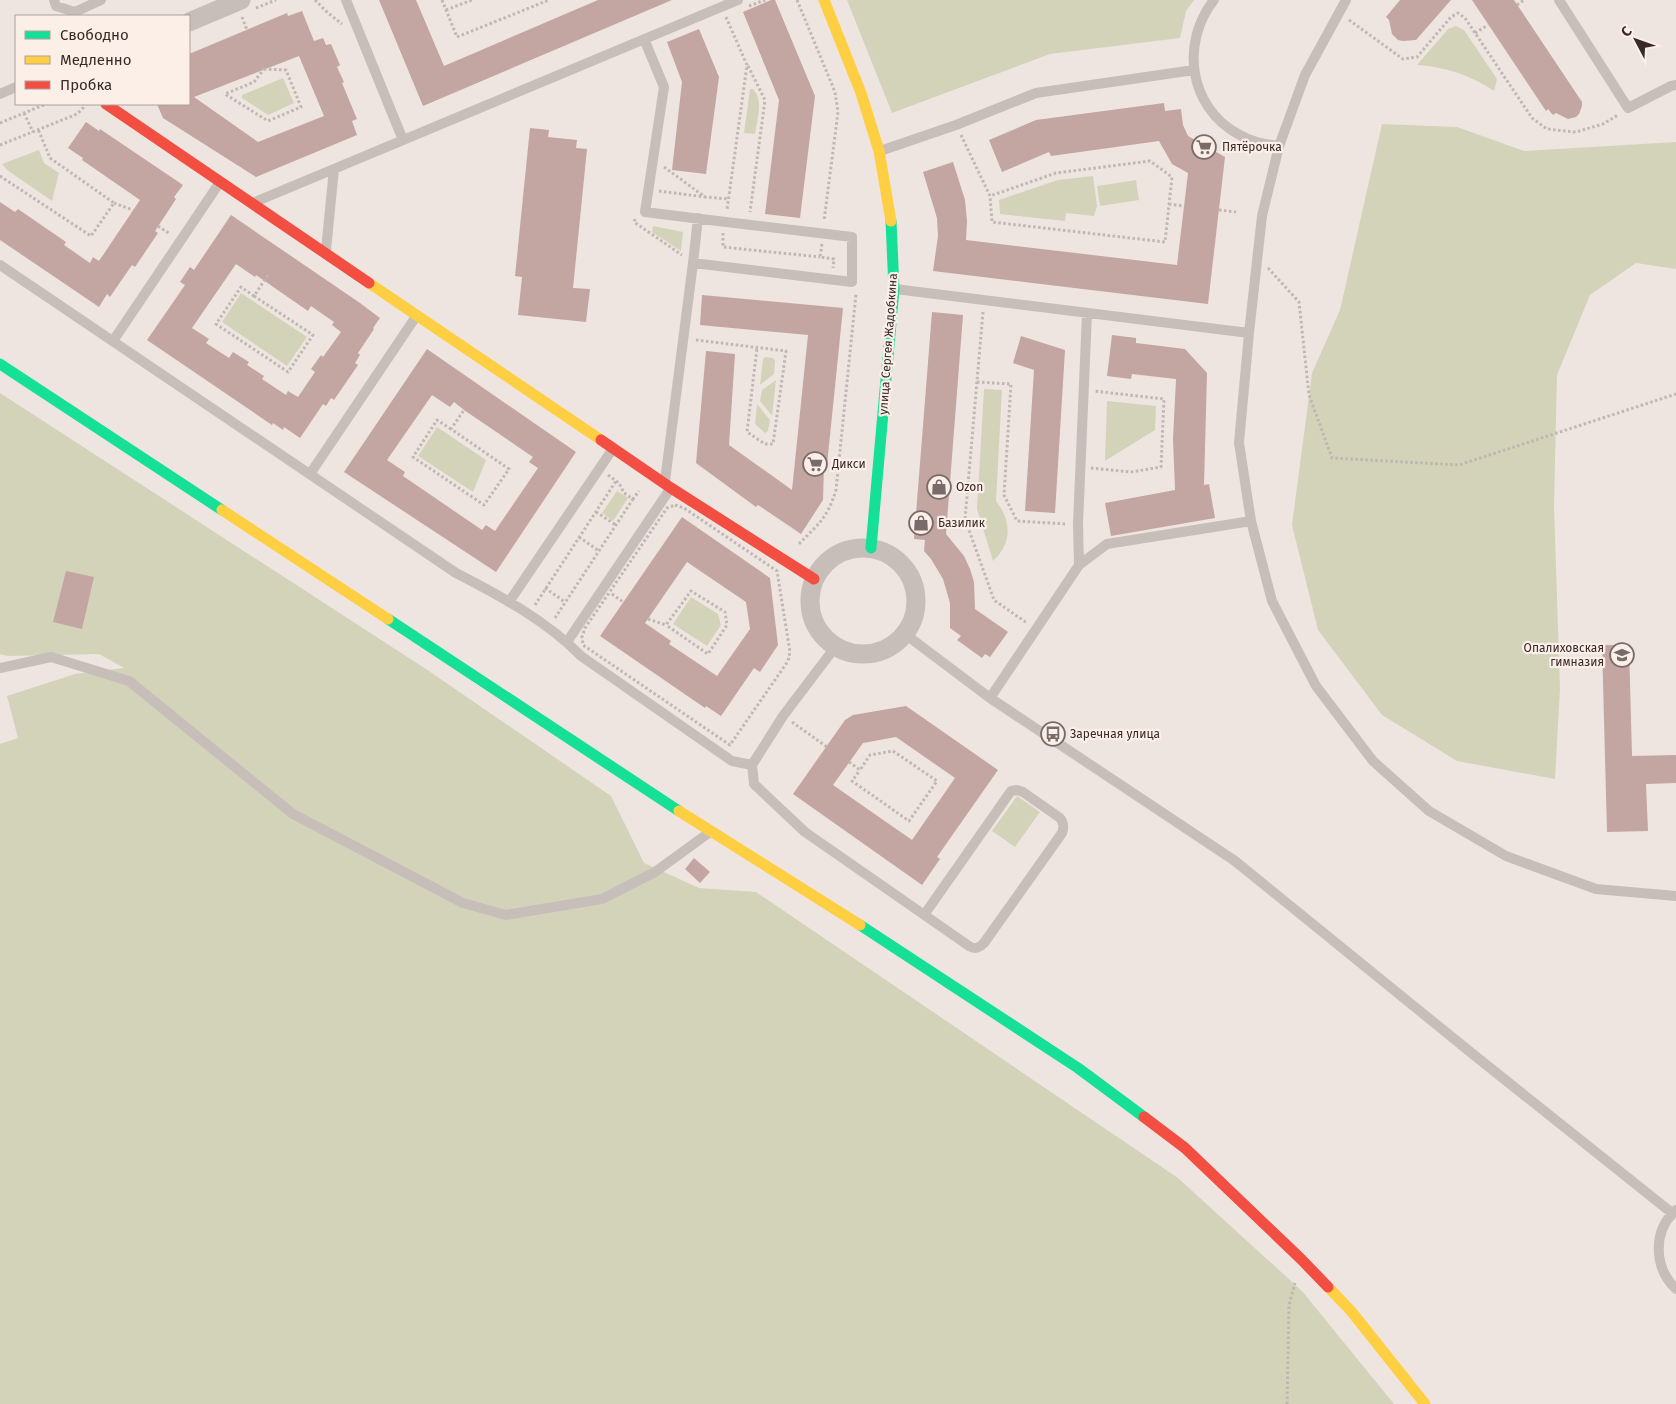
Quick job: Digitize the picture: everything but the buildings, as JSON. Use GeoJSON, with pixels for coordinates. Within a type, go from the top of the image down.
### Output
{"type":"FeatureCollection","features":[{"type":"Feature","properties":{"kind":"street","name":"улица Сергея Жадобкина"},"geometry":{"type":"LineString","coordinates":[[824,0],[861,93],[879,151],[891,215],[894,289],[872,548]]}},
{"type":"Feature","properties":{"kind":"street"},"geometry":{"type":"LineString","coordinates":[[190,22],[241,7]]}},
{"type":"Feature","properties":{"kind":"street"},"geometry":{"type":"LineString","coordinates":[[107,105],[668,486],[686,504],[814,579]]}},
{"type":"Feature","properties":{"kind":"street"},"geometry":{"type":"LineString","coordinates":[[0,364],[710,831],[916,960],[1078,1068],[1186,1148],[1302,1259],[1351,1311],[1425,1404]]}},
{"type":"Feature","properties":{"kind":"street"},"geometry":{"type":"LineString","coordinates":[[857,547],[872,548],[885,552],[897,559],[907,569],[917,595],[916,608],[912,622],[905,634],[895,644],[883,651],[856,654],[842,650],[820,633],[810,607],[810,593],[814,579],[821,567],[832,558],[844,551],[857,547]]}},
{"type":"Feature","properties":{"kind":"lane"},"geometry":{"type":"LineString","coordinates":[[54,0],[56,6],[75,12],[101,0]]}},
{"type":"Feature","properties":{"kind":"lane"},"geometry":{"type":"LineString","coordinates":[[346,0],[403,140]]}},
{"type":"Feature","properties":{"kind":"lane"},"geometry":{"type":"LineString","coordinates":[[1214,0],[1200,20],[1193,48],[1194,70],[1200,91],[1206,104],[1225,126],[1250,140],[1279,146]]}},
{"type":"Feature","properties":{"kind":"lane"},"geometry":{"type":"LineString","coordinates":[[1346,0],[1304,75],[1279,146],[1262,216],[1238,443],[1251,521],[1272,600],[1316,686],[1372,761],[1429,811],[1506,856],[1596,889],[1676,896]]}},
{"type":"Feature","properties":{"kind":"lane"},"geometry":{"type":"LineString","coordinates":[[1559,0],[1628,108],[1676,85]]}},
{"type":"Feature","properties":{"kind":"lane"},"geometry":{"type":"LineString","coordinates":[[252,203],[644,39],[739,5]]}},
{"type":"Feature","properties":{"kind":"lane"},"geometry":{"type":"LineString","coordinates":[[644,39],[664,87],[645,212],[852,237],[852,282],[693,264]]}},
{"type":"Feature","properties":{"kind":"lane"},"geometry":{"type":"LineString","coordinates":[[879,151],[956,125],[1036,93],[1194,70]]}},
{"type":"Feature","properties":{"kind":"lane"},"geometry":{"type":"LineString","coordinates":[[0,94],[15,87]]}},
{"type":"Feature","properties":{"kind":"lane"},"geometry":{"type":"LineString","coordinates":[[325,253],[334,169]]}},
{"type":"Feature","properties":{"kind":"lane"},"geometry":{"type":"LineString","coordinates":[[113,341],[220,182]]}},
{"type":"Feature","properties":{"kind":"lane"},"geometry":{"type":"LineString","coordinates":[[567,642],[578,634],[668,486],[693,264],[703,219]]}},
{"type":"Feature","properties":{"kind":"lane"},"geometry":{"type":"LineString","coordinates":[[0,265],[456,573],[509,602],[567,642],[581,656],[732,761],[752,765]]}},
{"type":"Feature","properties":{"kind":"lane"},"geometry":{"type":"LineString","coordinates":[[894,289],[1249,333]]}},
{"type":"Feature","properties":{"kind":"lane"},"geometry":{"type":"LineString","coordinates":[[1079,564],[1078,524],[1087,313]]}},
{"type":"Feature","properties":{"kind":"lane"},"geometry":{"type":"LineString","coordinates":[[310,474],[417,316]]}},
{"type":"Feature","properties":{"kind":"lane"},"geometry":{"type":"LineString","coordinates":[[509,602],[613,449]]}},
{"type":"Feature","properties":{"kind":"lane"},"geometry":{"type":"LineString","coordinates":[[990,698],[1079,564],[1107,544],[1251,521]]}},
{"type":"Feature","properties":{"kind":"lane"},"geometry":{"type":"LineString","coordinates":[[905,634],[990,698],[1235,861],[1674,1212],[1661,1233],[1659,1256],[1667,1278],[1676,1289]]}},
{"type":"Feature","properties":{"kind":"lane"},"geometry":{"type":"LineString","coordinates":[[836,646],[783,716],[752,765],[754,784],[805,832],[924,915],[969,946],[973,949],[980,947],[1062,833],[1064,828],[1063,822],[1023,792],[1011,791],[924,915]]}},
{"type":"Feature","properties":{"kind":"lane"},"geometry":{"type":"LineString","coordinates":[[0,668],[51,657],[129,681],[294,814],[463,902],[506,915],[602,899],[654,872],[710,831]]}},
{"type":"Feature","properties":{"kind":"path"},"geometry":{"type":"LineString","coordinates":[[442,0],[457,37],[549,0]]}},
{"type":"Feature","properties":{"kind":"path"},"geometry":{"type":"LineString","coordinates":[[446,10],[472,0]]}},
{"type":"Feature","properties":{"kind":"path"},"geometry":{"type":"LineString","coordinates":[[739,5],[765,0]]}},
{"type":"Feature","properties":{"kind":"path"},"geometry":{"type":"LineString","coordinates":[[797,0],[835,92],[838,112],[824,224]]}},
{"type":"Feature","properties":{"kind":"path"},"geometry":{"type":"LineString","coordinates":[[1517,5],[1524,0]]}},
{"type":"Feature","properties":{"kind":"path"},"geometry":{"type":"LineString","coordinates":[[241,7],[247,30]]}},
{"type":"Feature","properties":{"kind":"path"},"geometry":{"type":"LineString","coordinates":[[1339,12],[1403,58],[1416,58],[1451,18],[1458,13],[1465,18],[1532,118],[1547,129],[1576,132],[1603,124],[1628,108]]}},
{"type":"Feature","properties":{"kind":"path"},"geometry":{"type":"LineString","coordinates":[[717,20],[733,13]]}},
{"type":"Feature","properties":{"kind":"path"},"geometry":{"type":"LineString","coordinates":[[725,16],[765,100],[749,215]]}},
{"type":"Feature","properties":{"kind":"path"},"geometry":{"type":"LineString","coordinates":[[1475,33],[1488,24]]}},
{"type":"Feature","properties":{"kind":"path"},"geometry":{"type":"LineString","coordinates":[[734,214],[726,213],[748,66]]}},
{"type":"Feature","properties":{"kind":"path"},"geometry":{"type":"LineString","coordinates":[[264,70],[286,70],[301,107],[268,121],[225,94],[254,82],[264,70]]}},
{"type":"Feature","properties":{"kind":"path"},"geometry":{"type":"LineString","coordinates":[[0,123],[44,105]]}},
{"type":"Feature","properties":{"kind":"path"},"geometry":{"type":"LineString","coordinates":[[0,145],[77,114],[86,105]]}},
{"type":"Feature","properties":{"kind":"path"},"geometry":{"type":"LineString","coordinates":[[24,113],[32,132]]}},
{"type":"Feature","properties":{"kind":"path"},"geometry":{"type":"LineString","coordinates":[[956,125],[990,196],[992,222],[1164,242],[1172,177],[1150,161],[1056,173],[990,196]]}},
{"type":"Feature","properties":{"kind":"path"},"geometry":{"type":"LineString","coordinates":[[38,129],[50,158],[114,203],[133,210]]}},
{"type":"Feature","properties":{"kind":"path"},"geometry":{"type":"LineString","coordinates":[[660,165],[706,197]]}},
{"type":"Feature","properties":{"kind":"path"},"geometry":{"type":"LineString","coordinates":[[0,176],[91,236],[114,203]]}},
{"type":"Feature","properties":{"kind":"path"},"geometry":{"type":"LineString","coordinates":[[649,190],[729,199]]}},
{"type":"Feature","properties":{"kind":"path"},"geometry":{"type":"LineString","coordinates":[[1169,204],[1184,206]]}},
{"type":"Feature","properties":{"kind":"path"},"geometry":{"type":"LineString","coordinates":[[1219,210],[1236,212]]}},
{"type":"Feature","properties":{"kind":"path"},"geometry":{"type":"LineString","coordinates":[[636,214],[634,222],[684,256]]}},
{"type":"Feature","properties":{"kind":"path"},"geometry":{"type":"LineString","coordinates":[[703,219],[714,232],[724,233],[721,257],[718,260],[711,258],[708,265]]}},
{"type":"Feature","properties":{"kind":"path"},"geometry":{"type":"LineString","coordinates":[[158,226],[172,236],[177,228]]}},
{"type":"Feature","properties":{"kind":"path"},"geometry":{"type":"LineString","coordinates":[[820,257],[822,244],[830,245]]}},
{"type":"Feature","properties":{"kind":"path"},"geometry":{"type":"LineString","coordinates":[[722,247],[834,260],[833,271],[836,273],[835,292],[856,294],[836,490],[831,506],[822,522],[794,548],[779,583]]}},
{"type":"Feature","properties":{"kind":"path"},"geometry":{"type":"LineString","coordinates":[[1258,257],[1299,302],[1309,395],[1332,458],[1459,465],[1676,394]]}},
{"type":"Feature","properties":{"kind":"path"},"geometry":{"type":"LineString","coordinates":[[254,296],[268,276]]}},
{"type":"Feature","properties":{"kind":"path"},"geometry":{"type":"LineString","coordinates":[[241,287],[254,296],[313,335],[288,372],[216,324],[241,287]]}},
{"type":"Feature","properties":{"kind":"path"},"geometry":{"type":"LineString","coordinates":[[984,301],[965,519],[994,600],[1036,630]]}},
{"type":"Feature","properties":{"kind":"path"},"geometry":{"type":"LineString","coordinates":[[690,340],[786,351],[773,444],[765,444],[747,432],[757,348]]}},
{"type":"Feature","properties":{"kind":"path"},"geometry":{"type":"LineString","coordinates":[[977,382],[1011,384],[1004,495],[1017,521],[1078,524]]}},
{"type":"Feature","properties":{"kind":"path"},"geometry":{"type":"LineString","coordinates":[[1081,466],[1131,472],[1161,467],[1164,399],[1084,389]]}},
{"type":"Feature","properties":{"kind":"path"},"geometry":{"type":"LineString","coordinates":[[451,429],[464,410]]}},
{"type":"Feature","properties":{"kind":"path"},"geometry":{"type":"LineString","coordinates":[[437,420],[451,429],[509,469],[484,505],[412,456],[437,420]]}},
{"type":"Feature","properties":{"kind":"path"},"geometry":{"type":"LineString","coordinates":[[534,606],[616,481]]}},
{"type":"Feature","properties":{"kind":"path"},"geometry":{"type":"LineString","coordinates":[[554,618],[633,499]]}},
{"type":"Feature","properties":{"kind":"path"},"geometry":{"type":"LineString","coordinates":[[548,614],[578,634],[584,645],[730,745],[788,661],[790,652],[777,570],[686,504],[667,508],[585,628],[578,634]]}},
{"type":"Feature","properties":{"kind":"path"},"geometry":{"type":"LineString","coordinates":[[596,512],[616,525]]}},
{"type":"Feature","properties":{"kind":"path"},"geometry":{"type":"LineString","coordinates":[[579,537],[599,551]]}},
{"type":"Feature","properties":{"kind":"path"},"geometry":{"type":"LineString","coordinates":[[546,588],[565,602]]}},
{"type":"Feature","properties":{"kind":"path"},"geometry":{"type":"LineString","coordinates":[[648,619],[666,625],[708,654],[727,625],[725,612],[690,590],[666,625]]}},
{"type":"Feature","properties":{"kind":"path"},"geometry":{"type":"LineString","coordinates":[[515,593],[541,610]]}},
{"type":"Feature","properties":{"kind":"path"},"geometry":{"type":"LineString","coordinates":[[609,593],[623,602]]}},
{"type":"Feature","properties":{"kind":"path"},"geometry":{"type":"LineString","coordinates":[[783,716],[827,747]]}},
{"type":"Feature","properties":{"kind":"path"},"geometry":{"type":"LineString","coordinates":[[893,751],[937,781],[909,821],[852,781],[860,770],[870,755],[893,751]]}},
{"type":"Feature","properties":{"kind":"path"},"geometry":{"type":"LineString","coordinates":[[849,762],[860,770]]}},
{"type":"Feature","properties":{"kind":"path"},"geometry":{"type":"LineString","coordinates":[[1287,1404],[1289,1305],[1302,1259]]}},
{"type":"Feature","properties":{"kind":"green space"},"geometry":{"type":"Polygon","coordinates":[[[847,0],[1194,0],[1186,11],[1180,38],[1050,54],[892,113],[847,0]]]}},
{"type":"Feature","properties":{"kind":"green space"},"geometry":{"type":"Polygon","coordinates":[[[1456,26],[1464,30],[1497,79],[1494,91],[1476,80],[1457,73],[1417,65],[1448,29],[1456,26]]]}},
{"type":"Feature","properties":{"kind":"green space"},"geometry":{"type":"Polygon","coordinates":[[[283,78],[294,103],[268,115],[242,98],[242,95],[283,78]]]}},
{"type":"Feature","properties":{"kind":"green space"},"geometry":{"type":"Polygon","coordinates":[[[750,89],[753,89],[756,94],[759,105],[755,134],[744,133],[750,89]]]}},
{"type":"Feature","properties":{"kind":"green space"},"geometry":{"type":"Polygon","coordinates":[[[1382,124],[1457,127],[1524,151],[1676,142],[1676,269],[1636,263],[1590,295],[1557,375],[1554,506],[1560,689],[1555,779],[1457,761],[1382,715],[1318,630],[1292,525],[1312,373],[1340,310],[1382,124]]]}},
{"type":"Feature","properties":{"kind":"green space"},"geometry":{"type":"Polygon","coordinates":[[[39,150],[44,163],[59,173],[52,201],[7,170],[2,164],[39,150]]]}},
{"type":"Feature","properties":{"kind":"green space"},"geometry":{"type":"Polygon","coordinates":[[[1093,176],[1097,206],[1094,216],[1066,213],[1065,221],[1000,214],[999,200],[1058,180],[1093,176]]]}},
{"type":"Feature","properties":{"kind":"green space"},"geometry":{"type":"Polygon","coordinates":[[[1136,180],[1139,200],[1100,206],[1097,186],[1136,180]]]}},
{"type":"Feature","properties":{"kind":"green space"},"geometry":{"type":"Polygon","coordinates":[[[653,226],[683,232],[681,251],[652,232],[653,226]]]}},
{"type":"Feature","properties":{"kind":"green space"},"geometry":{"type":"Polygon","coordinates":[[[241,293],[307,337],[287,366],[222,322],[241,293]]]}},
{"type":"Feature","properties":{"kind":"green space"},"geometry":{"type":"Polygon","coordinates":[[[765,357],[773,358],[775,361],[774,374],[760,385],[763,359],[765,357]]]}},
{"type":"Feature","properties":{"kind":"green space"},"geometry":{"type":"Polygon","coordinates":[[[776,380],[772,416],[760,401],[762,390],[776,380]]]}},
{"type":"Feature","properties":{"kind":"green space"},"geometry":{"type":"Polygon","coordinates":[[[984,389],[1002,390],[996,501],[1005,516],[1008,532],[1004,547],[993,561],[977,509],[984,389]]]}},
{"type":"Feature","properties":{"kind":"green space"},"geometry":{"type":"Polygon","coordinates":[[[0,393],[429,671],[611,796],[644,863],[699,888],[756,892],[1178,1178],[1302,1291],[1394,1404],[0,1404],[0,744],[18,738],[7,696],[75,674],[124,668],[99,654],[8,656],[0,654],[0,393]]]}},
{"type":"Feature","properties":{"kind":"green space"},"geometry":{"type":"Polygon","coordinates":[[[1107,401],[1156,406],[1155,430],[1105,461],[1107,401]]]}},
{"type":"Feature","properties":{"kind":"green space"},"geometry":{"type":"Polygon","coordinates":[[[757,404],[770,420],[768,431],[765,433],[755,424],[757,404]]]}},
{"type":"Feature","properties":{"kind":"green space"},"geometry":{"type":"Polygon","coordinates":[[[437,427],[486,460],[473,492],[418,456],[437,427]]]}},
{"type":"Feature","properties":{"kind":"green space"},"geometry":{"type":"Polygon","coordinates":[[[617,491],[628,498],[613,521],[602,513],[617,491]]]}},
{"type":"Feature","properties":{"kind":"green space"},"geometry":{"type":"Polygon","coordinates":[[[691,597],[718,614],[721,625],[707,646],[673,624],[691,597]]]}},
{"type":"Feature","properties":{"kind":"green space"},"geometry":{"type":"Polygon","coordinates":[[[1017,796],[1040,812],[1015,847],[992,831],[1017,796]]]}},
{"type":"Feature","properties":{"kind":"traffic: fast"},"geometry":{"type":"LineString","coordinates":[[871,548],[894,289],[891,221]]}},
{"type":"Feature","properties":{"kind":"traffic: fast"},"geometry":{"type":"LineString","coordinates":[[0,364],[222,510]]}},
{"type":"Feature","properties":{"kind":"traffic: fast"},"geometry":{"type":"LineString","coordinates":[[388,619],[679,811]]}},
{"type":"Feature","properties":{"kind":"traffic: fast"},"geometry":{"type":"LineString","coordinates":[[860,925],[1078,1068],[1144,1117]]}},
{"type":"Feature","properties":{"kind":"traffic: slow"},"geometry":{"type":"LineString","coordinates":[[824,0],[861,93],[879,151],[891,221]]}},
{"type":"Feature","properties":{"kind":"traffic: slow"},"geometry":{"type":"LineString","coordinates":[[369,283],[601,440]]}},
{"type":"Feature","properties":{"kind":"traffic: slow"},"geometry":{"type":"LineString","coordinates":[[222,510],[388,619]]}},
{"type":"Feature","properties":{"kind":"traffic: slow"},"geometry":{"type":"LineString","coordinates":[[679,811],[860,925]]}},
{"type":"Feature","properties":{"kind":"traffic: slow"},"geometry":{"type":"LineString","coordinates":[[1328,1287],[1351,1311],[1425,1404]]}},
{"type":"Feature","properties":{"kind":"traffic: jam"},"geometry":{"type":"LineString","coordinates":[[107,105],[369,283]]}},
{"type":"Feature","properties":{"kind":"traffic: jam"},"geometry":{"type":"LineString","coordinates":[[601,440],[671,488],[814,579]]}},
{"type":"Feature","properties":{"kind":"traffic: jam"},"geometry":{"type":"LineString","coordinates":[[1144,1117],[1185,1148],[1328,1287]]}},
{"type":"Feature","properties":{"kind":"place","name":"Пятёрочка"},"geometry":{"type":"Point","coordinates":[1204,147]}},
{"type":"Feature","properties":{"kind":"place","name":"Дикси"},"geometry":{"type":"Point","coordinates":[815,464]}},
{"type":"Feature","properties":{"kind":"place","name":"Ozon"},"geometry":{"type":"Point","coordinates":[939,487]}},
{"type":"Feature","properties":{"kind":"place","name":"Базилик"},"geometry":{"type":"Point","coordinates":[921,523]}},
{"type":"Feature","properties":{"kind":"place","name":"Опалиховская гимназия"},"geometry":{"type":"Point","coordinates":[1622,655]}},
{"type":"Feature","properties":{"kind":"place","name":"Заречная улица"},"geometry":{"type":"Point","coordinates":[1053,734]}}]}
